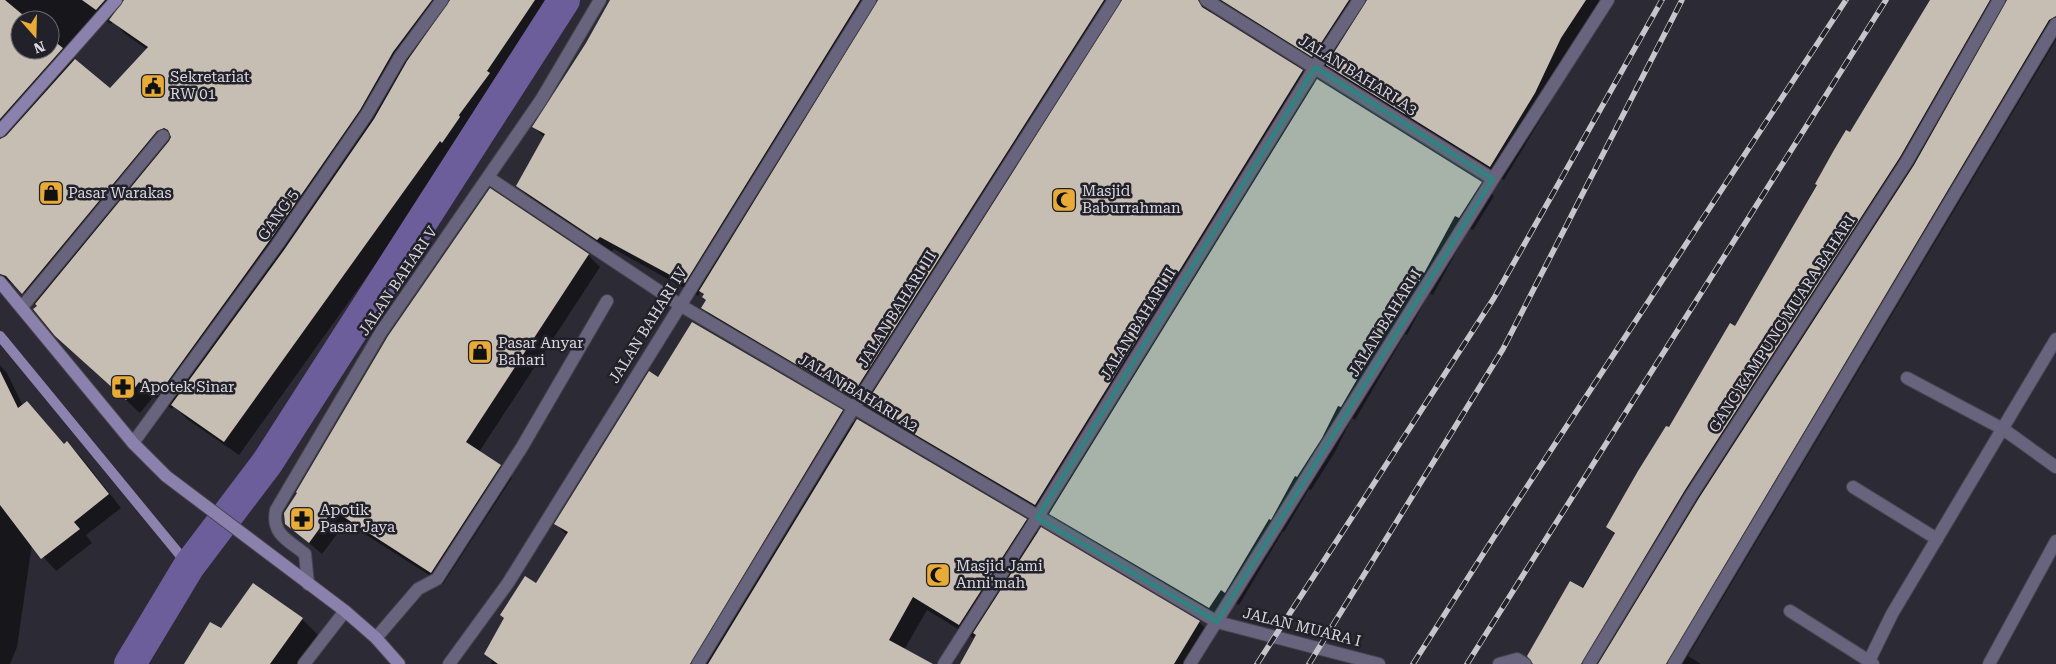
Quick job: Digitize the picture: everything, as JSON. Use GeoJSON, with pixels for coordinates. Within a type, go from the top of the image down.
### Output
{"type":"FeatureCollection","features":[{"type":"Feature","properties":{"kind":"street"},"geometry":{"type":"LineString","coordinates":[[0,131],[116,0]]}},
{"type":"Feature","properties":{"kind":"street","name":"GANG 5"},"geometry":{"type":"LineString","coordinates":[[133,443],[277,245],[367,114],[400,57],[442,0]]}},
{"type":"Feature","properties":{"kind":"street","name":"JALAN BAHARI V"},"geometry":{"type":"LineString","coordinates":[[308,584],[305,554],[276,530],[273,521],[276,510],[381,332],[541,100],[600,0]]}},
{"type":"Feature","properties":{"kind":"street","name":"JALAN BAHARI IV"},"geometry":{"type":"LineString","coordinates":[[449,664],[508,583],[870,0]]}},
{"type":"Feature","properties":{"kind":"street","name":"JALAN BAHARI III"},"geometry":{"type":"LineString","coordinates":[[698,664],[853,409],[1114,0]]}},
{"type":"Feature","properties":{"kind":"street","name":"JALAN BAHARI A3"},"geometry":{"type":"LineString","coordinates":[[1206,0],[1493,180]]}},
{"type":"Feature","properties":{"kind":"street","name":"JALAN BAHARI II"},"geometry":{"type":"LineString","coordinates":[[944,664],[1037,518],[1315,67],[1359,0]]}},
{"type":"Feature","properties":{"kind":"street","name":"JALAN BAHARI I"},"geometry":{"type":"LineString","coordinates":[[1190,664],[1608,0]]}},
{"type":"Feature","properties":{"kind":"street","name":"GANG KAMPUNG MUARA BAHARI"},"geometry":{"type":"LineString","coordinates":[[1589,664],[1692,494],[1907,161],[1999,0]]}},
{"type":"Feature","properties":{"kind":"street"},"geometry":{"type":"LineString","coordinates":[[1674,664],[2056,24]]}},
{"type":"Feature","properties":{"kind":"street"},"geometry":{"type":"LineString","coordinates":[[22,307],[163,136]]}},
{"type":"Feature","properties":{"kind":"street","name":"JALAN BAHARI A2"},"geometry":{"type":"LineString","coordinates":[[489,178],[680,305],[1037,518],[1217,622]]}},
{"type":"Feature","properties":{"kind":"street"},"geometry":{"type":"LineString","coordinates":[[0,282],[133,443],[166,476],[345,611],[376,638],[399,664]]}},
{"type":"Feature","properties":{"kind":"street"},"geometry":{"type":"LineString","coordinates":[[376,638],[418,589],[438,578],[522,447],[607,301]]}},
{"type":"Feature","properties":{"kind":"street"},"geometry":{"type":"LineString","coordinates":[[1790,611],[1871,663],[1892,614],[2056,339]]}},
{"type":"Feature","properties":{"kind":"street"},"geometry":{"type":"LineString","coordinates":[[1907,378],[2003,429],[2056,467]]}},
{"type":"Feature","properties":{"kind":"street"},"geometry":{"type":"LineString","coordinates":[[1853,487],[1936,540]]}},
{"type":"Feature","properties":{"kind":"street"},"geometry":{"type":"LineString","coordinates":[[1989,664],[2056,541]]}},
{"type":"Feature","properties":{"kind":"street"},"geometry":{"type":"LineString","coordinates":[[304,664],[345,611]]}},
{"type":"Feature","properties":{"kind":"street","name":"JALAN MUARA I"},"geometry":{"type":"LineString","coordinates":[[1217,622],[1378,664]]}},
{"type":"Feature","properties":{"kind":"street"},"geometry":{"type":"LineString","coordinates":[[1499,664],[1517,659],[1525,664]]}},
{"type":"Feature","properties":{"kind":"highlighted area"},"geometry":{"type":"Polygon","coordinates":[[[1315,67],[1493,179],[1217,622],[1037,518],[1315,67]]]}},
{"type":"Feature","properties":{"kind":"building"},"geometry":{"type":"Polygon","coordinates":[[[0,0],[5,0],[17,10],[10,10],[10,60],[52,60],[0,119],[0,0]]]}},
{"type":"Feature","properties":{"kind":"building"},"geometry":{"type":"Polygon","coordinates":[[[82,0],[105,0],[96,10],[82,0]]]}},
{"type":"Feature","properties":{"kind":"building"},"geometry":{"type":"Polygon","coordinates":[[[124,0],[432,0],[393,52],[360,110],[270,240],[158,395],[139,382],[126,400],[55,336],[33,309],[37,306],[35,304],[169,141],[171,137],[168,130],[164,128],[157,131],[22,294],[6,276],[0,274],[0,139],[6,136],[75,59],[110,88],[148,47],[109,20],[124,0]]]}},
{"type":"Feature","properties":{"kind":"building"},"geometry":{"type":"Polygon","coordinates":[[[450,0],[535,0],[487,71],[490,73],[459,115],[460,117],[442,143],[440,141],[224,442],[171,405],[284,250],[374,119],[407,61],[450,0]]]}},
{"type":"Feature","properties":{"kind":"building"},"geometry":{"type":"Polygon","coordinates":[[[610,0],[860,0],[685,283],[600,237],[597,240],[516,186],[545,134],[532,127],[586,43],[610,0]]]}},
{"type":"Feature","properties":{"kind":"building"},"geometry":{"type":"Polygon","coordinates":[[[878,0],[1104,0],[851,397],[701,308],[706,300],[702,297],[704,294],[699,291],[878,0]]]}},
{"type":"Feature","properties":{"kind":"building"},"geometry":{"type":"Polygon","coordinates":[[[1122,0],[1198,0],[1202,7],[1303,70],[1035,505],[865,405],[1122,0]]]}},
{"type":"Feature","properties":{"kind":"building"},"geometry":{"type":"Polygon","coordinates":[[[1221,0],[1349,0],[1312,57],[1221,0]]]}},
{"type":"Feature","properties":{"kind":"building"},"geometry":{"type":"Polygon","coordinates":[[[1367,0],[1586,0],[1561,38],[1535,93],[1490,167],[1326,65],[1367,0]]]}},
{"type":"Feature","properties":{"kind":"building"},"geometry":{"type":"Polygon","coordinates":[[[1930,0],[1990,0],[1900,157],[1685,490],[1581,664],[1533,664],[1527,656],[1570,581],[1583,588],[1615,533],[1606,527],[1638,471],[1666,426],[1669,427],[1730,323],[1735,326],[1817,185],[1815,184],[1834,150],[1846,130],[1850,132],[1930,0]]]}},
{"type":"Feature","properties":{"kind":"building"},"geometry":{"type":"Polygon","coordinates":[[[2007,0],[2056,0],[2056,16],[2049,20],[1666,664],[1598,664],[1699,498],[1914,165],[2007,0]]]}},
{"type":"Feature","properties":{"kind":"building"},"geometry":{"type":"Polygon","coordinates":[[[1317,79],[1482,182],[1459,218],[1455,216],[1419,282],[1416,280],[1394,322],[1391,321],[1341,407],[1338,406],[1322,438],[1297,477],[1295,476],[1271,520],[1269,519],[1225,593],[1221,590],[1209,608],[1049,514],[1317,79]]]}},
{"type":"Feature","properties":{"kind":"building","name":"Pasar Anyar Bahari"},"geometry":{"type":"Polygon","coordinates":[[[490,188],[589,254],[466,442],[501,465],[431,573],[333,510],[309,543],[285,524],[284,513],[388,336],[490,188]]]}},
{"type":"Feature","properties":{"kind":"building"},"geometry":{"type":"Polygon","coordinates":[[[692,322],[843,410],[690,664],[498,664],[484,654],[504,618],[500,615],[525,576],[536,583],[568,532],[554,524],[649,371],[658,377],[692,322]]]}},
{"type":"Feature","properties":{"kind":"building"},"geometry":{"type":"Polygon","coordinates":[[[0,371],[18,408],[27,401],[64,444],[67,441],[109,494],[74,522],[80,529],[41,559],[0,505],[0,371]]]}},
{"type":"Feature","properties":{"kind":"building"},"geometry":{"type":"Polygon","coordinates":[[[857,419],[1027,519],[959,625],[913,597],[889,640],[933,664],[708,664],[857,419]]]}},
{"type":"Feature","properties":{"kind":"building"},"geometry":{"type":"Polygon","coordinates":[[[1041,527],[1200,621],[1174,664],[960,664],[976,635],[973,633],[1041,527]]]}},
{"type":"Feature","properties":{"kind":"building"},"geometry":{"type":"Polygon","coordinates":[[[253,583],[303,618],[270,664],[184,664],[210,622],[221,628],[253,583]]]}},
{"type":"Feature","properties":{"kind":"waterway"},"geometry":{"type":"LineString","coordinates":[[130,664],[189,566],[267,463],[564,0]]}},
{"type":"Feature","properties":{"kind":"waterway"},"geometry":{"type":"LineString","coordinates":[[0,336],[189,566]]}},
{"type":"Feature","properties":{"kind":"railway"},"geometry":{"type":"LineString","coordinates":[[1257,664],[1494,298],[1662,0]]}},
{"type":"Feature","properties":{"kind":"railway"},"geometry":{"type":"LineString","coordinates":[[1309,664],[1503,349],[1682,0]]}},
{"type":"Feature","properties":{"kind":"railway"},"geometry":{"type":"LineString","coordinates":[[1413,664],[1494,537],[1846,0]]}},
{"type":"Feature","properties":{"kind":"railway"},"geometry":{"type":"LineString","coordinates":[[1467,664],[1886,0]]}},
{"type":"Feature","properties":{"kind":"place","name":"Sekretariat RW 01"},"geometry":{"type":"Point","coordinates":[153,86]}},
{"type":"Feature","properties":{"kind":"place","name":"Pasar Warakas"},"geometry":{"type":"Point","coordinates":[51,193]}},
{"type":"Feature","properties":{"kind":"place","name":"Masjid Baburrahman"},"geometry":{"type":"Point","coordinates":[1064,200]}},
{"type":"Feature","properties":{"kind":"place","name":"Pasar Anyar Bahari"},"geometry":{"type":"Point","coordinates":[480,352]}},
{"type":"Feature","properties":{"kind":"place","name":"Apotek Sinar"},"geometry":{"type":"Point","coordinates":[123,387]}},
{"type":"Feature","properties":{"kind":"place","name":"Apotik Pasar Jaya"},"geometry":{"type":"Point","coordinates":[302,519]}},
{"type":"Feature","properties":{"kind":"place","name":"Masjid Jami Anni'mah"},"geometry":{"type":"Point","coordinates":[938,575]}}]}
